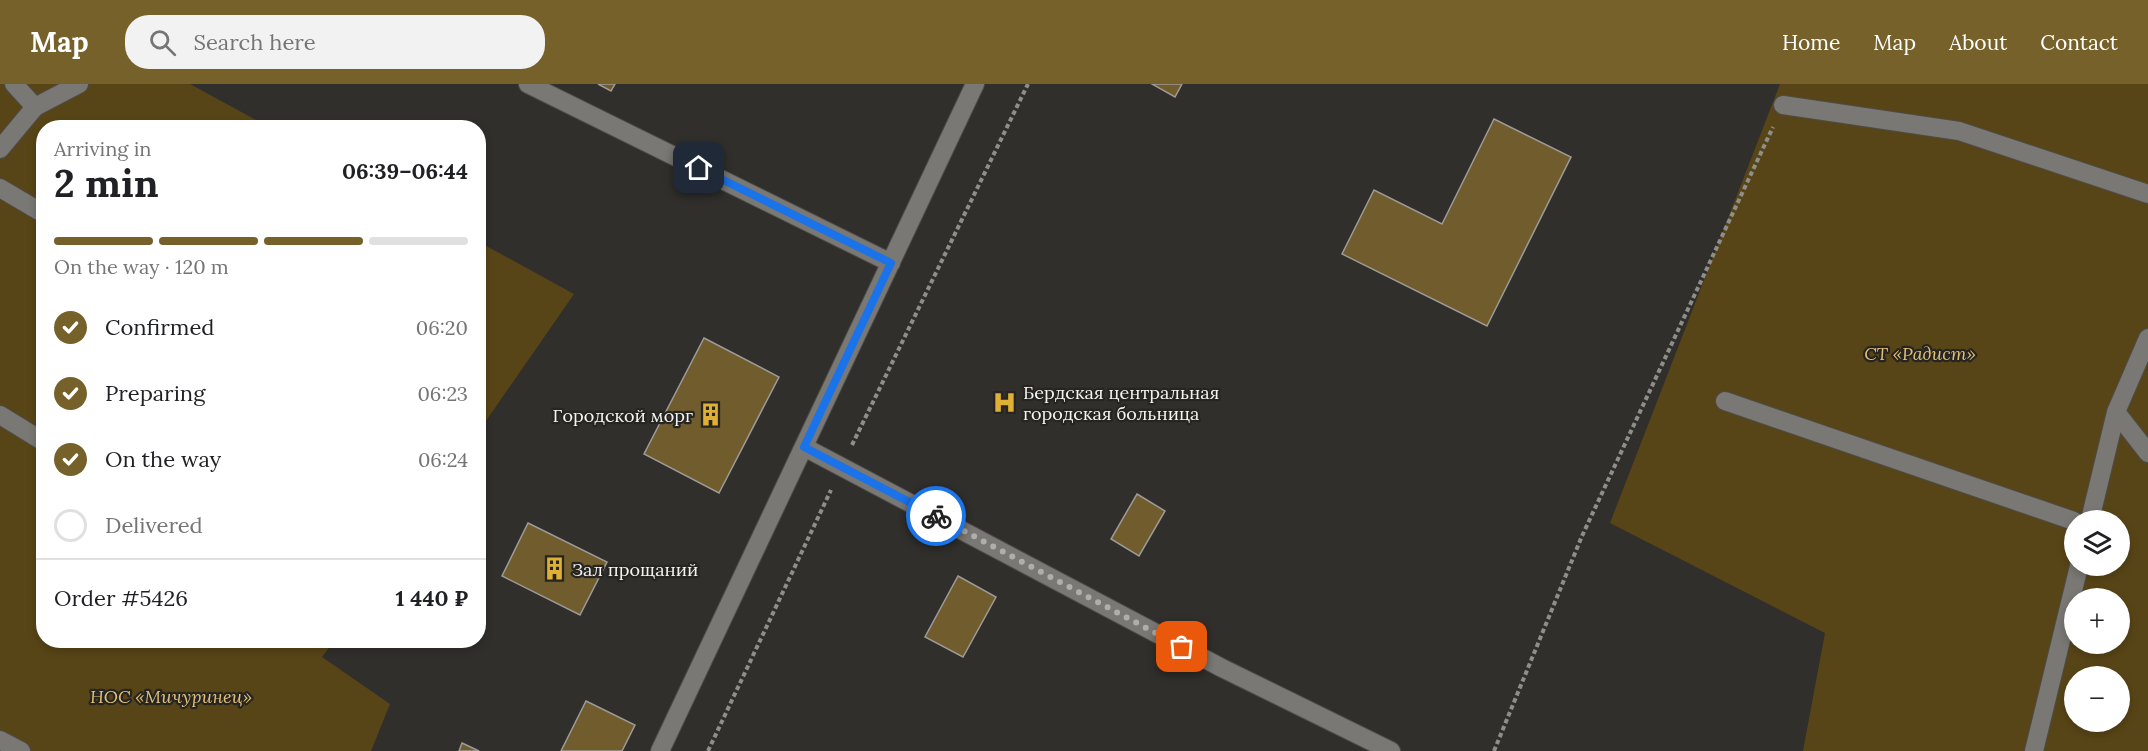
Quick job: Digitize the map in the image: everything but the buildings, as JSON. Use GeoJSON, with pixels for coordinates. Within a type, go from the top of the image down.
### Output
{"type":"FeatureCollection","features":[{"type":"Feature","properties":{"kind":"street"},"geometry":{"type":"LineString","coordinates":[[14,84],[35,107]]}},
{"type":"Feature","properties":{"kind":"street"},"geometry":{"type":"LineString","coordinates":[[0,149],[35,107],[79,84]]}},
{"type":"Feature","properties":{"kind":"street"},"geometry":{"type":"LineString","coordinates":[[528,84],[891,263]]}},
{"type":"Feature","properties":{"kind":"street"},"geometry":{"type":"LineString","coordinates":[[660,751],[975,84]]}},
{"type":"Feature","properties":{"kind":"street"},"geometry":{"type":"LineString","coordinates":[[1783,105],[1959,131],[2148,194]]}},
{"type":"Feature","properties":{"kind":"street"},"geometry":{"type":"LineString","coordinates":[[0,188],[36,209]]}},
{"type":"Feature","properties":{"kind":"street"},"geometry":{"type":"LineString","coordinates":[[2092,510],[2116,412],[2148,338]]}},
{"type":"Feature","properties":{"kind":"street"},"geometry":{"type":"LineString","coordinates":[[1725,401],[2064,518]]}},
{"type":"Feature","properties":{"kind":"street"},"geometry":{"type":"LineString","coordinates":[[2116,412],[2148,453]]}},
{"type":"Feature","properties":{"kind":"street"},"geometry":{"type":"LineString","coordinates":[[0,415],[36,437]]}},
{"type":"Feature","properties":{"kind":"street"},"geometry":{"type":"LineString","coordinates":[[804,447],[1092,600],[1391,751]]}},
{"type":"Feature","properties":{"kind":"street"},"geometry":{"type":"LineString","coordinates":[[2034,751],[2077,576]]}},
{"type":"Feature","properties":{"kind":"street"},"geometry":{"type":"LineString","coordinates":[[0,740],[21,751]]}},
{"type":"Feature","properties":{"kind":"path"},"geometry":{"type":"LineString","coordinates":[[708,751],[842,466],[1028,84]]}},
{"type":"Feature","properties":{"kind":"path"},"geometry":{"type":"LineString","coordinates":[[1494,751],[1582,536],[1783,105]]}},
{"type":"Feature","properties":{"kind":"green space","name":"НОС «Мичуринец»"},"geometry":{"type":"Polygon","coordinates":[[[0,84],[190,84],[256,120],[36,120],[36,648],[329,648],[322,657],[390,704],[371,751],[0,751],[0,84]]]}},
{"type":"Feature","properties":{"kind":"green space","name":"СТ «Радист»"},"geometry":{"type":"Polygon","coordinates":[[[1780,84],[2148,84],[2148,751],[1803,751],[1825,633],[1610,523],[1780,84]]]}},
{"type":"Feature","properties":{"kind":"green space"},"geometry":{"type":"Polygon","coordinates":[[[486,246],[574,294],[486,421],[486,246]]]}},
{"type":"Feature","properties":{"kind":"way so far"},"geometry":{"type":"LineString","coordinates":[[936,516],[1182,647]]}},
{"type":"Feature","properties":{"kind":"place","name":"Бердская центральная городская больница"},"geometry":{"type":"Point","coordinates":[1005,402]}},
{"type":"Feature","properties":{"kind":"place","name":"Городской морг"},"geometry":{"type":"Point","coordinates":[711,415]}},
{"type":"Feature","properties":{"kind":"place","name":"Зал прощаний"},"geometry":{"type":"Point","coordinates":[554,569]}},
{"type":"Feature","properties":{"kind":"route"},"geometry":{"type":"LineString","coordinates":[[699,168],[891,263],[804,447],[936,516]]}}]}
